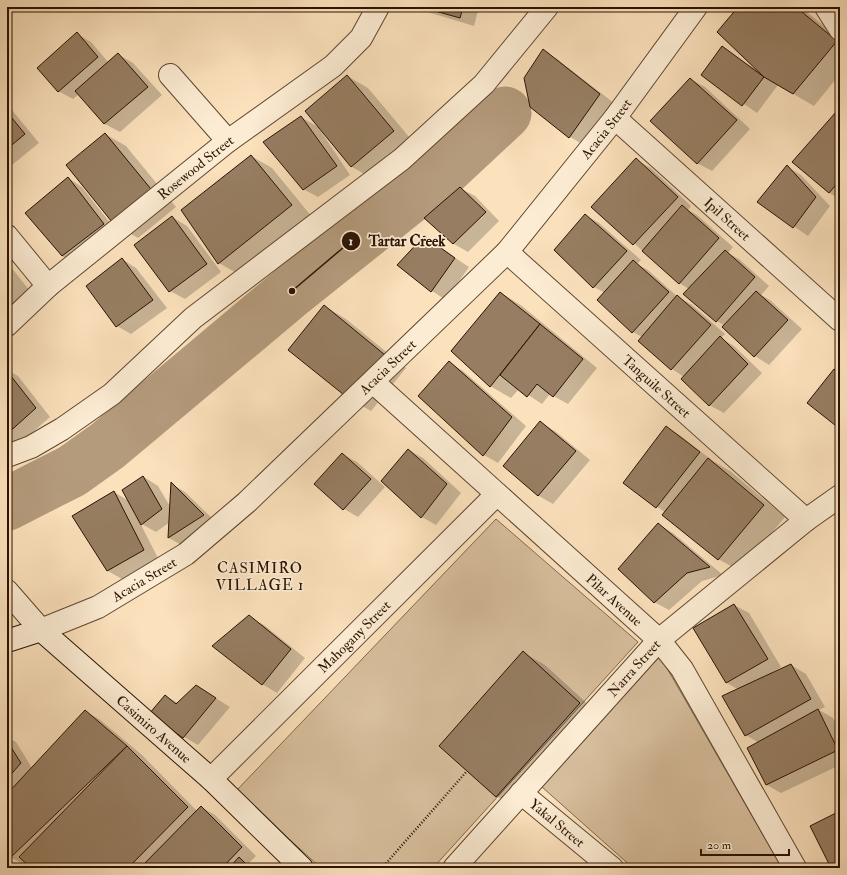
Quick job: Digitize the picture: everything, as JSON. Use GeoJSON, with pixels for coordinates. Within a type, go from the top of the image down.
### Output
{"type":"FeatureCollection","features":[{"type":"Feature","properties":{"kind":"street","name":"Rosewood Street"},"geometry":{"type":"LineString","coordinates":[[7,324],[48,286],[228,140],[333,66],[361,38],[378,7]]}},
{"type":"Feature","properties":{"kind":"street"},"geometry":{"type":"LineString","coordinates":[[7,456],[31,447],[62,429],[112,394],[193,318],[402,160],[484,84],[547,7]]}},
{"type":"Feature","properties":{"kind":"street","name":"Acacia Street"},"geometry":{"type":"LineString","coordinates":[[7,641],[41,630],[98,607],[186,554],[246,502],[507,252],[615,118],[696,7]]}},
{"type":"Feature","properties":{"kind":"street"},"geometry":{"type":"LineString","coordinates":[[826,7],[840,29]]}},
{"type":"Feature","properties":{"kind":"street"},"geometry":{"type":"LineString","coordinates":[[170,75],[228,140]]}},
{"type":"Feature","properties":{"kind":"street","name":"Ipil Street"},"geometry":{"type":"LineString","coordinates":[[615,118],[840,320]]}},
{"type":"Feature","properties":{"kind":"street"},"geometry":{"type":"LineString","coordinates":[[7,236],[48,286]]}},
{"type":"Feature","properties":{"kind":"street","name":"Tanguile Street"},"geometry":{"type":"LineString","coordinates":[[507,252],[806,520]]}},
{"type":"Feature","properties":{"kind":"street","name":"Pilar Avenue"},"geometry":{"type":"LineString","coordinates":[[373,382],[659,640],[682,669],[796,868]]}},
{"type":"Feature","properties":{"kind":"street","name":"Mahogany Street"},"geometry":{"type":"LineString","coordinates":[[210,779],[497,494]]}},
{"type":"Feature","properties":{"kind":"street","name":"Narra Street"},"geometry":{"type":"LineString","coordinates":[[454,868],[659,640],[806,520],[840,496]]}},
{"type":"Feature","properties":{"kind":"street","name":"Casimiro Avenue"},"geometry":{"type":"LineString","coordinates":[[7,591],[41,630],[210,779],[302,868]]}},
{"type":"Feature","properties":{"kind":"street","name":"Yakal Street"},"geometry":{"type":"LineString","coordinates":[[521,793],[612,868]]}},
{"type":"Feature","properties":{"kind":"path"},"geometry":{"type":"LineString","coordinates":[[382,868],[467,771]]}},
{"type":"Feature","properties":{"kind":"shaded area"},"geometry":{"type":"Polygon","coordinates":[[[496,519],[638,642],[433,868],[321,868],[236,791],[496,519]]]}},
{"type":"Feature","properties":{"kind":"shaded area"},"geometry":{"type":"Polygon","coordinates":[[[660,656],[782,868],[633,868],[542,787],[660,656]]]}},
{"type":"Feature","properties":{"kind":"building"},"geometry":{"type":"Polygon","coordinates":[[[421,7],[463,7],[460,18],[421,7]]]}},
{"type":"Feature","properties":{"kind":"building"},"geometry":{"type":"Polygon","coordinates":[[[738,7],[796,7],[837,41],[793,94],[764,77],[717,32],[738,7]]]}},
{"type":"Feature","properties":{"kind":"building"},"geometry":{"type":"Polygon","coordinates":[[[77,32],[98,57],[58,92],[37,68],[77,32]]]}},
{"type":"Feature","properties":{"kind":"building"},"geometry":{"type":"Polygon","coordinates":[[[722,46],[764,77],[742,106],[701,75],[722,46]]]}},
{"type":"Feature","properties":{"kind":"building"},"geometry":{"type":"Polygon","coordinates":[[[543,49],[600,94],[569,138],[530,107],[524,78],[543,49]]]}},
{"type":"Feature","properties":{"kind":"building"},"geometry":{"type":"Polygon","coordinates":[[[118,53],[148,87],[104,124],[75,91],[118,53]]]}},
{"type":"Feature","properties":{"kind":"building"},"geometry":{"type":"Polygon","coordinates":[[[347,75],[394,131],[351,167],[305,111],[347,75]]]}},
{"type":"Feature","properties":{"kind":"building"},"geometry":{"type":"Polygon","coordinates":[[[690,78],[737,120],[697,164],[650,121],[690,78]]]}},
{"type":"Feature","properties":{"kind":"building"},"geometry":{"type":"Polygon","coordinates":[[[7,112],[25,134],[7,149],[7,112]]]}},
{"type":"Feature","properties":{"kind":"building"},"geometry":{"type":"Polygon","coordinates":[[[836,112],[840,115],[840,180],[829,193],[792,162],[836,112]]]}},
{"type":"Feature","properties":{"kind":"building"},"geometry":{"type":"Polygon","coordinates":[[[301,116],[337,166],[303,190],[263,142],[301,116]]]}},
{"type":"Feature","properties":{"kind":"building"},"geometry":{"type":"Polygon","coordinates":[[[105,133],[155,194],[116,227],[66,165],[105,133]]]}},
{"type":"Feature","properties":{"kind":"building"},"geometry":{"type":"Polygon","coordinates":[[[251,155],[292,205],[218,264],[181,210],[251,155]]]}},
{"type":"Feature","properties":{"kind":"building"},"geometry":{"type":"Polygon","coordinates":[[[636,158],[678,197],[633,245],[591,207],[636,158]]]}},
{"type":"Feature","properties":{"kind":"building"},"geometry":{"type":"Polygon","coordinates":[[[787,165],[816,197],[793,228],[757,202],[787,165]]]}},
{"type":"Feature","properties":{"kind":"building"},"geometry":{"type":"Polygon","coordinates":[[[68,177],[104,224],[62,256],[25,213],[68,177]]]}},
{"type":"Feature","properties":{"kind":"building"},"geometry":{"type":"Polygon","coordinates":[[[460,187],[486,212],[453,244],[424,218],[460,187]]]}},
{"type":"Feature","properties":{"kind":"building"},"geometry":{"type":"Polygon","coordinates":[[[682,205],[719,238],[679,284],[642,251],[682,205]]]}},
{"type":"Feature","properties":{"kind":"building"},"geometry":{"type":"Polygon","coordinates":[[[585,214],[627,251],[593,288],[554,250],[585,214]]]}},
{"type":"Feature","properties":{"kind":"building"},"geometry":{"type":"Polygon","coordinates":[[[172,216],[207,264],[169,292],[134,245],[172,216]]]}},
{"type":"Feature","properties":{"kind":"building"},"geometry":{"type":"Polygon","coordinates":[[[424,236],[455,258],[431,292],[397,265],[424,236]]]}},
{"type":"Feature","properties":{"kind":"building"},"geometry":{"type":"Polygon","coordinates":[[[725,250],[755,277],[716,322],[683,294],[725,250]]]}},
{"type":"Feature","properties":{"kind":"building"},"geometry":{"type":"Polygon","coordinates":[[[122,258],[153,300],[116,327],[86,286],[122,258]]]}},
{"type":"Feature","properties":{"kind":"building"},"geometry":{"type":"Polygon","coordinates":[[[633,260],[669,292],[632,333],[597,300],[633,260]]]}},
{"type":"Feature","properties":{"kind":"building"},"geometry":{"type":"Polygon","coordinates":[[[756,291],[788,320],[754,357],[722,327],[756,291]]]}},
{"type":"Feature","properties":{"kind":"building"},"geometry":{"type":"Polygon","coordinates":[[[500,292],[540,324],[490,387],[451,351],[500,292]]]}},
{"type":"Feature","properties":{"kind":"building"},"geometry":{"type":"Polygon","coordinates":[[[677,295],[711,325],[671,370],[638,341],[677,295]]]}},
{"type":"Feature","properties":{"kind":"building"},"geometry":{"type":"Polygon","coordinates":[[[324,305],[385,355],[349,399],[288,350],[324,305]]]}},
{"type":"Feature","properties":{"kind":"building"},"geometry":{"type":"Polygon","coordinates":[[[540,324],[583,359],[553,397],[537,384],[527,397],[500,375],[540,324]]]}},
{"type":"Feature","properties":{"kind":"building"},"geometry":{"type":"Polygon","coordinates":[[[720,336],[748,364],[709,406],[681,379],[720,336]]]}},
{"type":"Feature","properties":{"kind":"building"},"geometry":{"type":"Polygon","coordinates":[[[449,361],[512,417],[483,456],[418,396],[449,361]]]}},
{"type":"Feature","properties":{"kind":"building"},"geometry":{"type":"Polygon","coordinates":[[[834,369],[840,374],[840,429],[807,403],[834,369]]]}},
{"type":"Feature","properties":{"kind":"building"},"geometry":{"type":"Polygon","coordinates":[[[7,371],[36,408],[7,434],[7,371]]]}},
{"type":"Feature","properties":{"kind":"building"},"geometry":{"type":"Polygon","coordinates":[[[540,421],[576,451],[538,496],[503,466],[540,421]]]}},
{"type":"Feature","properties":{"kind":"building"},"geometry":{"type":"Polygon","coordinates":[[[666,426],[700,452],[656,508],[623,483],[666,426]]]}},
{"type":"Feature","properties":{"kind":"building"},"geometry":{"type":"Polygon","coordinates":[[[408,449],[447,484],[421,518],[381,481],[408,449]]]}},
{"type":"Feature","properties":{"kind":"building"},"geometry":{"type":"Polygon","coordinates":[[[342,453],[371,479],[343,510],[314,484],[342,453]]]}},
{"type":"Feature","properties":{"kind":"building"},"geometry":{"type":"Polygon","coordinates":[[[708,458],[764,505],[718,560],[662,515],[708,458]]]}},
{"type":"Feature","properties":{"kind":"building"},"geometry":{"type":"Polygon","coordinates":[[[143,476],[162,509],[141,525],[122,490],[143,476]]]}},
{"type":"Feature","properties":{"kind":"building"},"geometry":{"type":"Polygon","coordinates":[[[171,482],[204,515],[168,538],[171,482]]]}},
{"type":"Feature","properties":{"kind":"building"},"geometry":{"type":"Polygon","coordinates":[[[114,491],[144,550],[107,571],[72,516],[114,491]]]}},
{"type":"Feature","properties":{"kind":"building"},"geometry":{"type":"Polygon","coordinates":[[[658,523],[710,567],[687,573],[654,603],[618,569],[658,523]]]}},
{"type":"Feature","properties":{"kind":"building"},"geometry":{"type":"Polygon","coordinates":[[[734,604],[768,659],[726,683],[693,628],[734,604]]]}},
{"type":"Feature","properties":{"kind":"building"},"geometry":{"type":"Polygon","coordinates":[[[249,615],[291,649],[262,685],[212,646],[249,615]]]}},
{"type":"Feature","properties":{"kind":"building"},"geometry":{"type":"Polygon","coordinates":[[[523,651],[580,703],[496,797],[439,746],[523,651]]]}},
{"type":"Feature","properties":{"kind":"building"},"geometry":{"type":"Polygon","coordinates":[[[791,664],[811,699],[745,736],[722,696],[791,664]]]}},
{"type":"Feature","properties":{"kind":"building"},"geometry":{"type":"Polygon","coordinates":[[[196,685],[216,698],[183,738],[149,714],[165,695],[176,704],[196,685]]]}},
{"type":"Feature","properties":{"kind":"building"},"geometry":{"type":"Polygon","coordinates":[[[818,709],[838,750],[766,785],[747,748],[818,709]]]}},
{"type":"Feature","properties":{"kind":"building"},"geometry":{"type":"Polygon","coordinates":[[[85,710],[127,746],[10,858],[7,855],[7,794],[85,710]]]}},
{"type":"Feature","properties":{"kind":"building"},"geometry":{"type":"Polygon","coordinates":[[[7,741],[21,763],[7,779],[7,741]]]}},
{"type":"Feature","properties":{"kind":"building"},"geometry":{"type":"Polygon","coordinates":[[[127,746],[188,807],[128,868],[31,868],[19,857],[127,746]]]}},
{"type":"Feature","properties":{"kind":"building"},"geometry":{"type":"Polygon","coordinates":[[[201,806],[242,847],[222,868],[140,868],[201,806]]]}},
{"type":"Feature","properties":{"kind":"building"},"geometry":{"type":"Polygon","coordinates":[[[840,811],[840,868],[831,868],[810,826],[840,811]]]}},
{"type":"Feature","properties":{"kind":"building"},"geometry":{"type":"Polygon","coordinates":[[[239,857],[250,868],[229,868],[239,857]]]}},
{"type":"Feature","properties":{"kind":"waterway"},"geometry":{"type":"LineString","coordinates":[[7,504],[72,471],[107,446],[292,291],[445,169],[505,113]]}},
{"type":"Feature","properties":{"kind":"place","name":"Tartar Creek"},"geometry":{"type":"Point","coordinates":[292,291]}},
{"type":"Feature","properties":{"kind":"district","name":"CASIMIRO VILLAGE 1"},"geometry":{"type":"Point","coordinates":[260,576]}}]}
